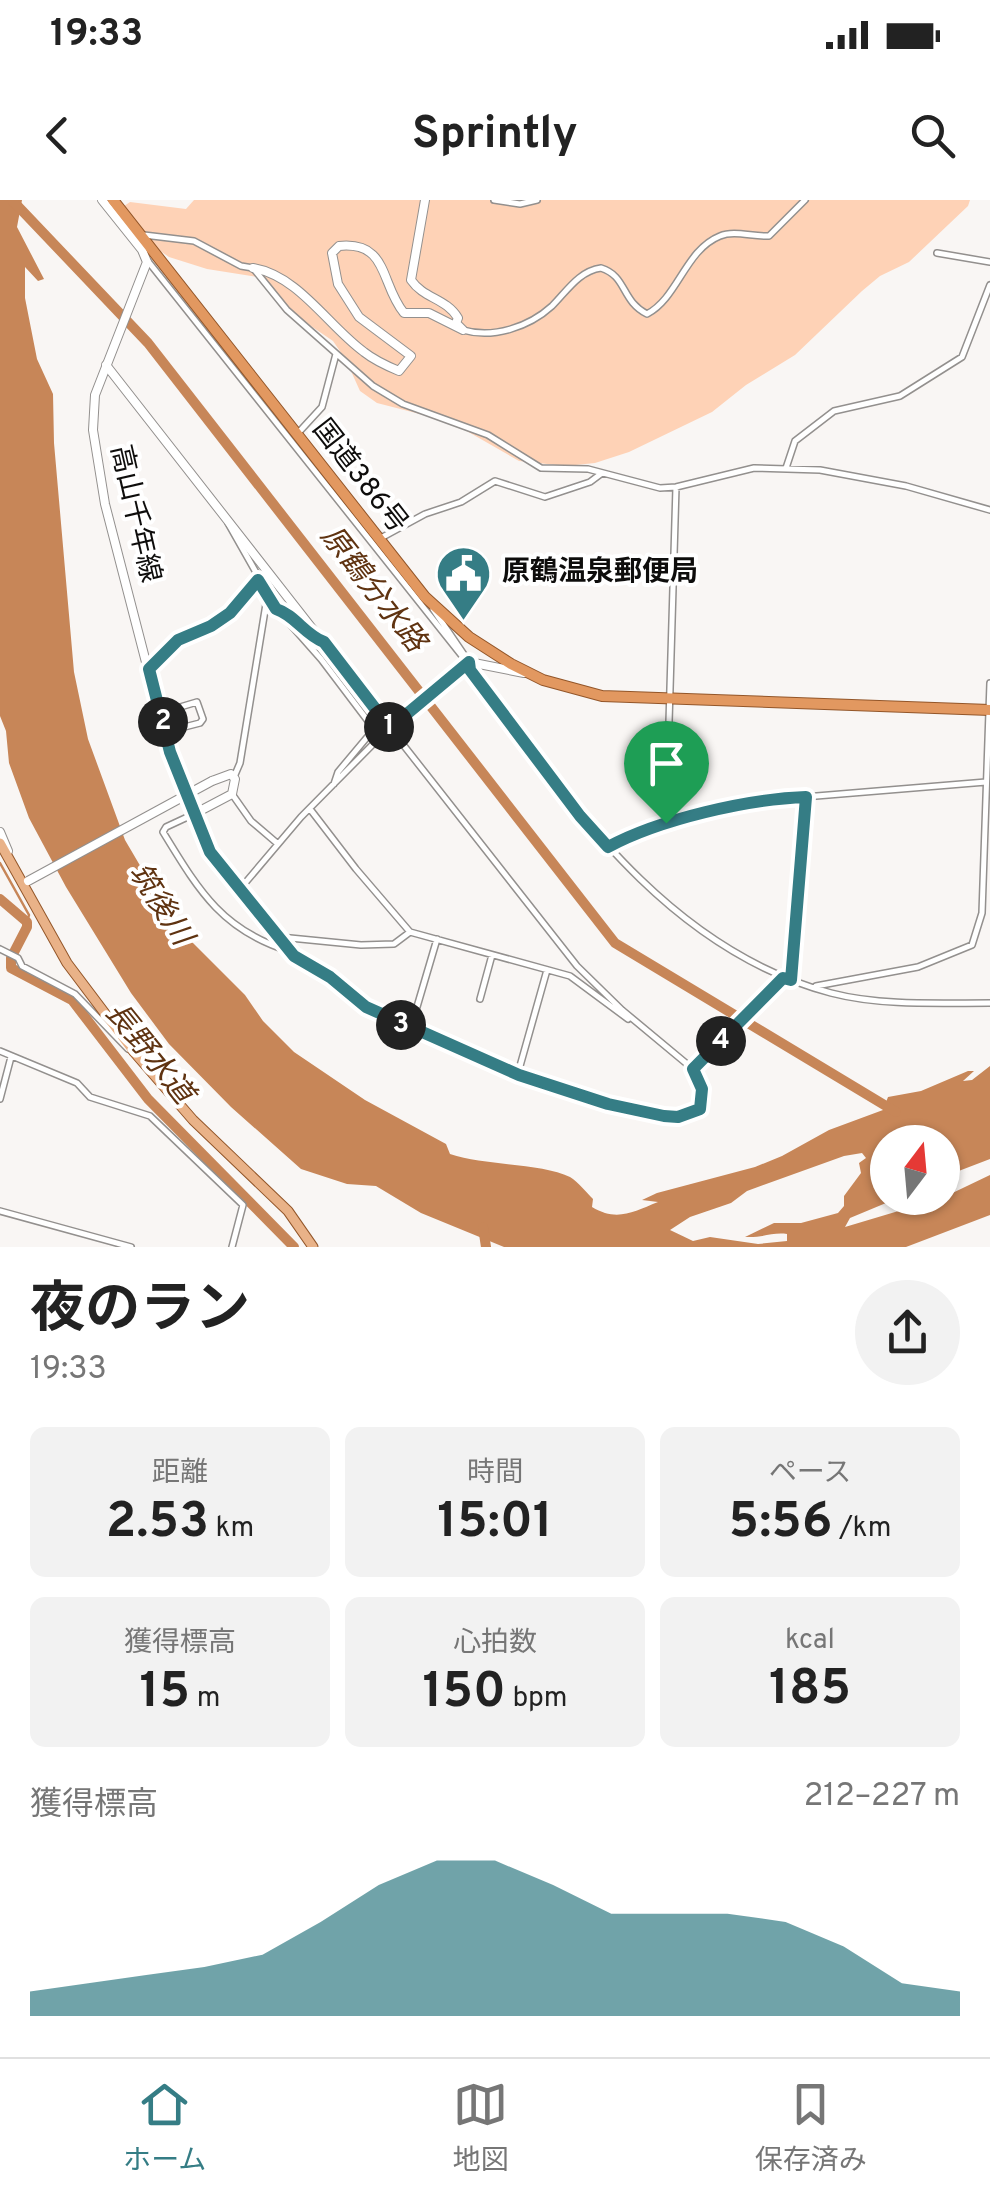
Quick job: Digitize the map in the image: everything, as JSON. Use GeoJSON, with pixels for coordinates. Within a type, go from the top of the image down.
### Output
{"type":"FeatureCollection","features":[{"type":"Feature","properties":{"kind":"highway","name":"国道386号"},"geometry":{"type":"LineString","coordinates":[[112,200],[425,597],[480,646],[529,674],[602,696],[990,710]]}},
{"type":"Feature","properties":{"kind":"main road"},"geometry":{"type":"LineString","coordinates":[[3,851],[27,882],[44,924],[68,963],[134,1052],[177,1104],[288,1211],[313,1247]]}},
{"type":"Feature","properties":{"kind":"street"},"geometry":{"type":"LineString","coordinates":[[102,200],[146,262],[466,666]]}},
{"type":"Feature","properties":{"kind":"street"},"geometry":{"type":"LineString","coordinates":[[425,200],[411,280],[420,293],[451,306],[458,318],[456,323],[463,330]]}},
{"type":"Feature","properties":{"kind":"street"},"geometry":{"type":"LineString","coordinates":[[494,200],[520,204],[537,200]]}},
{"type":"Feature","properties":{"kind":"street"},"geometry":{"type":"LineString","coordinates":[[141,238],[154,234],[194,241],[241,266],[268,270],[285,280],[364,353],[399,371],[411,356],[359,317],[338,284],[332,264],[332,253],[338,246],[364,247],[375,255],[404,312],[429,314],[463,330],[490,333],[523,325],[550,308],[586,272],[601,268],[618,277],[632,305],[647,314],[656,309],[710,241],[730,234],[769,236],[804,200]]}},
{"type":"Feature","properties":{"kind":"street"},"geometry":{"type":"LineString","coordinates":[[937,254],[990,262]]}},
{"type":"Feature","properties":{"kind":"street","name":"高山千年線"},"geometry":{"type":"LineString","coordinates":[[146,262],[93,408],[97,462],[165,732],[194,814]]}},
{"type":"Feature","properties":{"kind":"street"},"geometry":{"type":"LineString","coordinates":[[253,268],[288,310],[390,398],[476,429],[541,468],[580,468],[660,488],[754,468],[820,470],[906,486],[990,510]]}},
{"type":"Feature","properties":{"kind":"street"},"geometry":{"type":"LineString","coordinates":[[786,468],[795,441],[834,412],[900,396],[962,358],[978,325],[990,285]]}},
{"type":"Feature","properties":{"kind":"street"},"geometry":{"type":"LineString","coordinates":[[297,435],[322,407],[336,354]]}},
{"type":"Feature","properties":{"kind":"street"},"geometry":{"type":"LineString","coordinates":[[108,363],[577,966],[637,1023],[695,1068],[703,1098],[700,1109],[696,1113],[664,1116],[591,1099],[519,1075],[366,1007],[330,977],[218,913],[164,832],[166,827],[232,794]]}},
{"type":"Feature","properties":{"kind":"street"},"geometry":{"type":"LineString","coordinates":[[379,539],[425,514],[461,502],[495,480],[544,497],[590,482],[602,472]]}},
{"type":"Feature","properties":{"kind":"street"},"geometry":{"type":"LineString","coordinates":[[666,823],[676,487]]}},
{"type":"Feature","properties":{"kind":"street"},"geometry":{"type":"LineString","coordinates":[[228,520],[267,598],[320,657],[374,729],[338,772],[334,784]]}},
{"type":"Feature","properties":{"kind":"street"},"geometry":{"type":"LineString","coordinates":[[149,669],[178,640],[225,617],[260,580]]}},
{"type":"Feature","properties":{"kind":"street"},"geometry":{"type":"LineString","coordinates":[[425,597],[466,666],[580,816],[679,915],[782,979],[877,1000],[990,1004]]}},
{"type":"Feature","properties":{"kind":"street"},"geometry":{"type":"LineString","coordinates":[[267,598],[232,794],[251,821],[278,844]]}},
{"type":"Feature","properties":{"kind":"street"},"geometry":{"type":"LineString","coordinates":[[264,615],[276,609],[284,612],[324,642]]}},
{"type":"Feature","properties":{"kind":"street"},"geometry":{"type":"LineString","coordinates":[[240,890],[310,809],[392,726],[466,666],[529,674]]}},
{"type":"Feature","properties":{"kind":"street"},"geometry":{"type":"LineString","coordinates":[[813,987],[918,967],[972,945],[982,913],[990,683]]}},
{"type":"Feature","properties":{"kind":"street"},"geometry":{"type":"LineString","coordinates":[[160,713],[197,702],[202,719],[200,723],[165,732]]}},
{"type":"Feature","properties":{"kind":"street"},"geometry":{"type":"LineString","coordinates":[[27,882],[212,781],[228,774],[234,777]]}},
{"type":"Feature","properties":{"kind":"street"},"geometry":{"type":"LineString","coordinates":[[608,847],[666,823],[755,801],[986,782]]}},
{"type":"Feature","properties":{"kind":"street"},"geometry":{"type":"LineString","coordinates":[[791,980],[806,797]]}},
{"type":"Feature","properties":{"kind":"street"},"geometry":{"type":"LineString","coordinates":[[310,809],[410,932],[576,980],[612,1010],[637,1023]]}},
{"type":"Feature","properties":{"kind":"street"},"geometry":{"type":"LineString","coordinates":[[194,814],[210,852],[289,951]]}},
{"type":"Feature","properties":{"kind":"street"},"geometry":{"type":"LineString","coordinates":[[0,832],[3,851]]}},
{"type":"Feature","properties":{"kind":"street"},"geometry":{"type":"LineString","coordinates":[[280,937],[361,946],[394,944],[410,932]]}},
{"type":"Feature","properties":{"kind":"street"},"geometry":{"type":"LineString","coordinates":[[414,1017],[437,939]]}},
{"type":"Feature","properties":{"kind":"street"},"geometry":{"type":"LineString","coordinates":[[0,959],[5,951],[18,958],[22,966],[70,991],[134,1052]]}},
{"type":"Feature","properties":{"kind":"street"},"geometry":{"type":"LineString","coordinates":[[480,999],[492,954]]}},
{"type":"Feature","properties":{"kind":"street"},"geometry":{"type":"LineString","coordinates":[[520,1066],[548,970]]}},
{"type":"Feature","properties":{"kind":"street"},"geometry":{"type":"LineString","coordinates":[[695,1068],[782,979]]}},
{"type":"Feature","properties":{"kind":"street"},"geometry":{"type":"LineString","coordinates":[[0,1052],[77,1083],[90,1097],[158,1122],[243,1205],[232,1247]]}},
{"type":"Feature","properties":{"kind":"street"},"geometry":{"type":"LineString","coordinates":[[0,1098],[11,1057]]}},
{"type":"Feature","properties":{"kind":"street"},"geometry":{"type":"LineString","coordinates":[[0,1211],[131,1247]]}},
{"type":"Feature","properties":{"kind":"shaded area"},"geometry":{"type":"Polygon","coordinates":[[[194,200],[970,200],[909,262],[880,276],[795,355],[746,385],[712,412],[629,452],[595,463],[566,466],[519,461],[451,422],[377,403],[360,391],[333,341],[302,320],[257,277],[207,269],[169,257],[144,240],[121,208],[130,202],[186,209],[194,200]]]}},
{"type":"Feature","properties":{"kind":"water","name":"筑後川"},"geometry":{"type":"Polygon","coordinates":[[[0,200],[22,200],[17,227],[44,279],[38,281],[25,267],[25,298],[37,359],[53,394],[74,672],[88,739],[125,840],[175,925],[245,995],[263,1021],[294,1052],[365,1100],[446,1144],[450,1154],[558,1172],[582,1187],[593,1199],[592,1207],[617,1215],[658,1202],[642,1200],[657,1193],[782,1156],[829,1130],[883,1110],[888,1097],[921,1091],[968,1071],[974,1071],[963,1081],[972,1080],[990,1066],[990,1159],[960,1170],[960,1125],[870,1125],[870,1210],[850,1218],[845,1227],[885,1215],[960,1215],[960,1189],[990,1175],[990,1215],[906,1247],[504,1247],[421,1213],[376,1186],[347,1184],[301,1169],[231,1107],[169,1044],[131,993],[29,818],[9,763],[6,731],[0,716],[0,200]],[[862,1153],[844,1156],[747,1191],[731,1203],[690,1217],[670,1230],[693,1241],[710,1237],[758,1244],[787,1241],[787,1234],[745,1237],[774,1223],[801,1223],[838,1213],[844,1206],[844,1196],[861,1173],[859,1163],[866,1158],[862,1153]]]}},
{"type":"Feature","properties":{"kind":"waterway","name":"原鶴分水路"},"geometry":{"type":"LineString","coordinates":[[12,200],[148,343],[615,943],[896,1112]]}},
{"type":"Feature","properties":{"kind":"waterway"},"geometry":{"type":"LineString","coordinates":[[0,863],[29,915],[27,922]]}},
{"type":"Feature","properties":{"kind":"waterway","name":"長野水道"},"geometry":{"type":"LineString","coordinates":[[0,899],[27,922],[11,958],[11,968],[72,1000],[148,1099],[294,1247]]}},
{"type":"Feature","properties":{"kind":"waterway"},"geometry":{"type":"LineString","coordinates":[[483,1227],[486,1247]]}},
{"type":"Feature","properties":{"kind":"place","name":"原鶴温泉郵便局"},"geometry":{"type":"Point","coordinates":[463,622]}},
{"type":"Feature","properties":{"kind":"route"},"geometry":{"type":"LineString","coordinates":[[260,580],[276,609],[324,642],[390,728],[469,662],[470,670],[580,816],[608,847],[666,823],[755,801],[806,797],[791,980],[783,978],[693,1069],[702,1089],[702,1104],[696,1113],[678,1117],[591,1099],[484,1061],[366,1007],[330,977],[294,956],[210,852],[170,752],[149,669],[178,640],[230,613],[260,580]]}}]}
